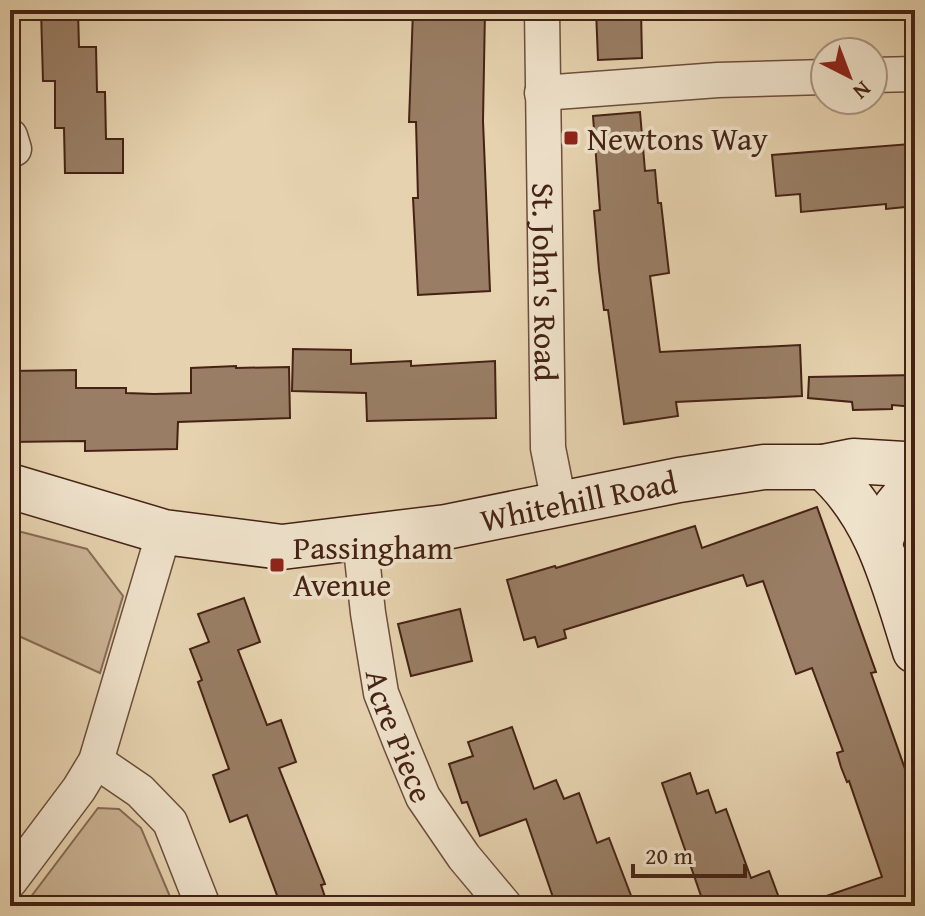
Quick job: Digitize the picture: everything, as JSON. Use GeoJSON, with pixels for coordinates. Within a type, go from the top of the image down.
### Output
{"type":"FeatureCollection","features":[{"type":"Feature","properties":{"kind":"street","name":"St. John's Road"},"geometry":{"type":"LineString","coordinates":[[542,10],[548,448],[559,503]]}},
{"type":"Feature","properties":{"kind":"street"},"geometry":{"type":"LineString","coordinates":[[889,75],[915,74]]}},
{"type":"Feature","properties":{"kind":"street"},"geometry":{"type":"LineString","coordinates":[[542,93],[718,80],[809,77]]}},
{"type":"Feature","properties":{"kind":"street"},"geometry":{"type":"LineString","coordinates":[[10,136],[14,149],[10,149]]}},
{"type":"Feature","properties":{"kind":"street","name":"Whitehill Road"},"geometry":{"type":"LineString","coordinates":[[10,486],[164,532],[282,547],[446,527],[559,503],[764,467],[823,467],[853,461],[904,464],[915,468]]}},
{"type":"Feature","properties":{"kind":"street"},"geometry":{"type":"LineString","coordinates":[[823,467],[850,492],[880,544],[915,651]]}},
{"type":"Feature","properties":{"kind":"street"},"geometry":{"type":"LineString","coordinates":[[880,544],[889,514],[915,487]]}},
{"type":"Feature","properties":{"kind":"street"},"geometry":{"type":"LineString","coordinates":[[10,881],[79,789],[96,761],[164,532]]}},
{"type":"Feature","properties":{"kind":"street","name":"Acre Piece"},"geometry":{"type":"LineString","coordinates":[[360,539],[381,693],[401,744],[423,797],[464,857],[505,906]]}},
{"type":"Feature","properties":{"kind":"street"},"geometry":{"type":"LineString","coordinates":[[96,761],[140,791],[170,822],[203,906]]}},
{"type":"Feature","properties":{"kind":"shaded area"},"geometry":{"type":"Polygon","coordinates":[[[10,529],[87,549],[123,596],[100,673],[10,632],[10,529]]]}},
{"type":"Feature","properties":{"kind":"shaded area"},"geometry":{"type":"Polygon","coordinates":[[[98,808],[119,809],[141,828],[174,906],[24,906],[98,808]]]}},
{"type":"Feature","properties":{"kind":"building"},"geometry":{"type":"Polygon","coordinates":[[[41,10],[78,10],[79,47],[96,47],[97,92],[105,92],[106,139],[123,139],[123,173],[65,173],[64,128],[55,128],[55,81],[43,81],[41,10]]]}},
{"type":"Feature","properties":{"kind":"building"},"geometry":{"type":"Polygon","coordinates":[[[413,10],[485,10],[483,121],[490,291],[418,295],[413,198],[418,198],[416,122],[409,122],[413,10]]]}},
{"type":"Feature","properties":{"kind":"building"},"geometry":{"type":"Polygon","coordinates":[[[596,10],[641,10],[642,58],[598,60],[596,10]]]}},
{"type":"Feature","properties":{"kind":"building"},"geometry":{"type":"Polygon","coordinates":[[[640,112],[645,171],[655,170],[669,273],[650,276],[660,352],[800,345],[802,396],[676,402],[678,416],[624,424],[608,310],[604,310],[599,270],[594,211],[600,210],[593,116],[640,112]]]}},
{"type":"Feature","properties":{"kind":"building"},"geometry":{"type":"Polygon","coordinates":[[[910,144],[911,161],[915,161],[915,206],[886,209],[886,204],[801,212],[800,194],[776,196],[772,155],[910,144]]]}},
{"type":"Feature","properties":{"kind":"building"},"geometry":{"type":"Polygon","coordinates":[[[293,349],[351,350],[351,364],[411,361],[411,366],[495,361],[496,418],[367,421],[366,393],[292,391],[293,349]]]}},
{"type":"Feature","properties":{"kind":"building"},"geometry":{"type":"Polygon","coordinates":[[[289,367],[290,418],[178,422],[177,449],[85,451],[85,441],[10,442],[10,371],[76,370],[76,388],[126,388],[126,393],[154,394],[191,393],[191,368],[289,367]]]}},
{"type":"Feature","properties":{"kind":"building"},"geometry":{"type":"Polygon","coordinates":[[[915,375],[915,407],[892,405],[892,409],[853,410],[852,402],[808,398],[809,377],[915,375]]]}},
{"type":"Feature","properties":{"kind":"building"},"geometry":{"type":"Polygon","coordinates":[[[817,507],[876,672],[871,673],[915,797],[915,906],[813,906],[812,901],[882,877],[849,781],[841,767],[837,753],[843,751],[812,668],[796,674],[763,581],[747,586],[743,575],[564,630],[566,638],[538,647],[535,637],[524,640],[507,580],[695,526],[702,548],[817,507]]]}},
{"type":"Feature","properties":{"kind":"building"},"geometry":{"type":"Polygon","coordinates":[[[244,598],[260,642],[238,650],[267,725],[281,720],[296,762],[279,768],[325,884],[321,885],[328,906],[281,906],[247,815],[230,822],[213,775],[229,769],[198,682],[202,680],[190,649],[209,642],[198,614],[244,598]]]}},
{"type":"Feature","properties":{"kind":"building"},"geometry":{"type":"Polygon","coordinates":[[[460,609],[472,661],[411,676],[398,624],[460,609]]]}},
{"type":"Feature","properties":{"kind":"building"},"geometry":{"type":"Polygon","coordinates":[[[512,727],[534,789],[556,780],[564,799],[579,793],[597,843],[609,838],[635,906],[556,906],[526,819],[480,836],[467,802],[462,803],[449,764],[473,756],[468,742],[512,727]]]}},
{"type":"Feature","properties":{"kind":"building"},"geometry":{"type":"Polygon","coordinates":[[[690,773],[697,794],[708,790],[716,813],[726,809],[751,878],[769,871],[782,906],[684,906],[684,903],[701,896],[662,783],[690,773]]]}},
{"type":"Feature","properties":{"kind":"place","name":"Newtons Way"},"geometry":{"type":"Point","coordinates":[571,138]}},
{"type":"Feature","properties":{"kind":"place","name":"Passingham Avenue"},"geometry":{"type":"Point","coordinates":[277,565]}}]}
